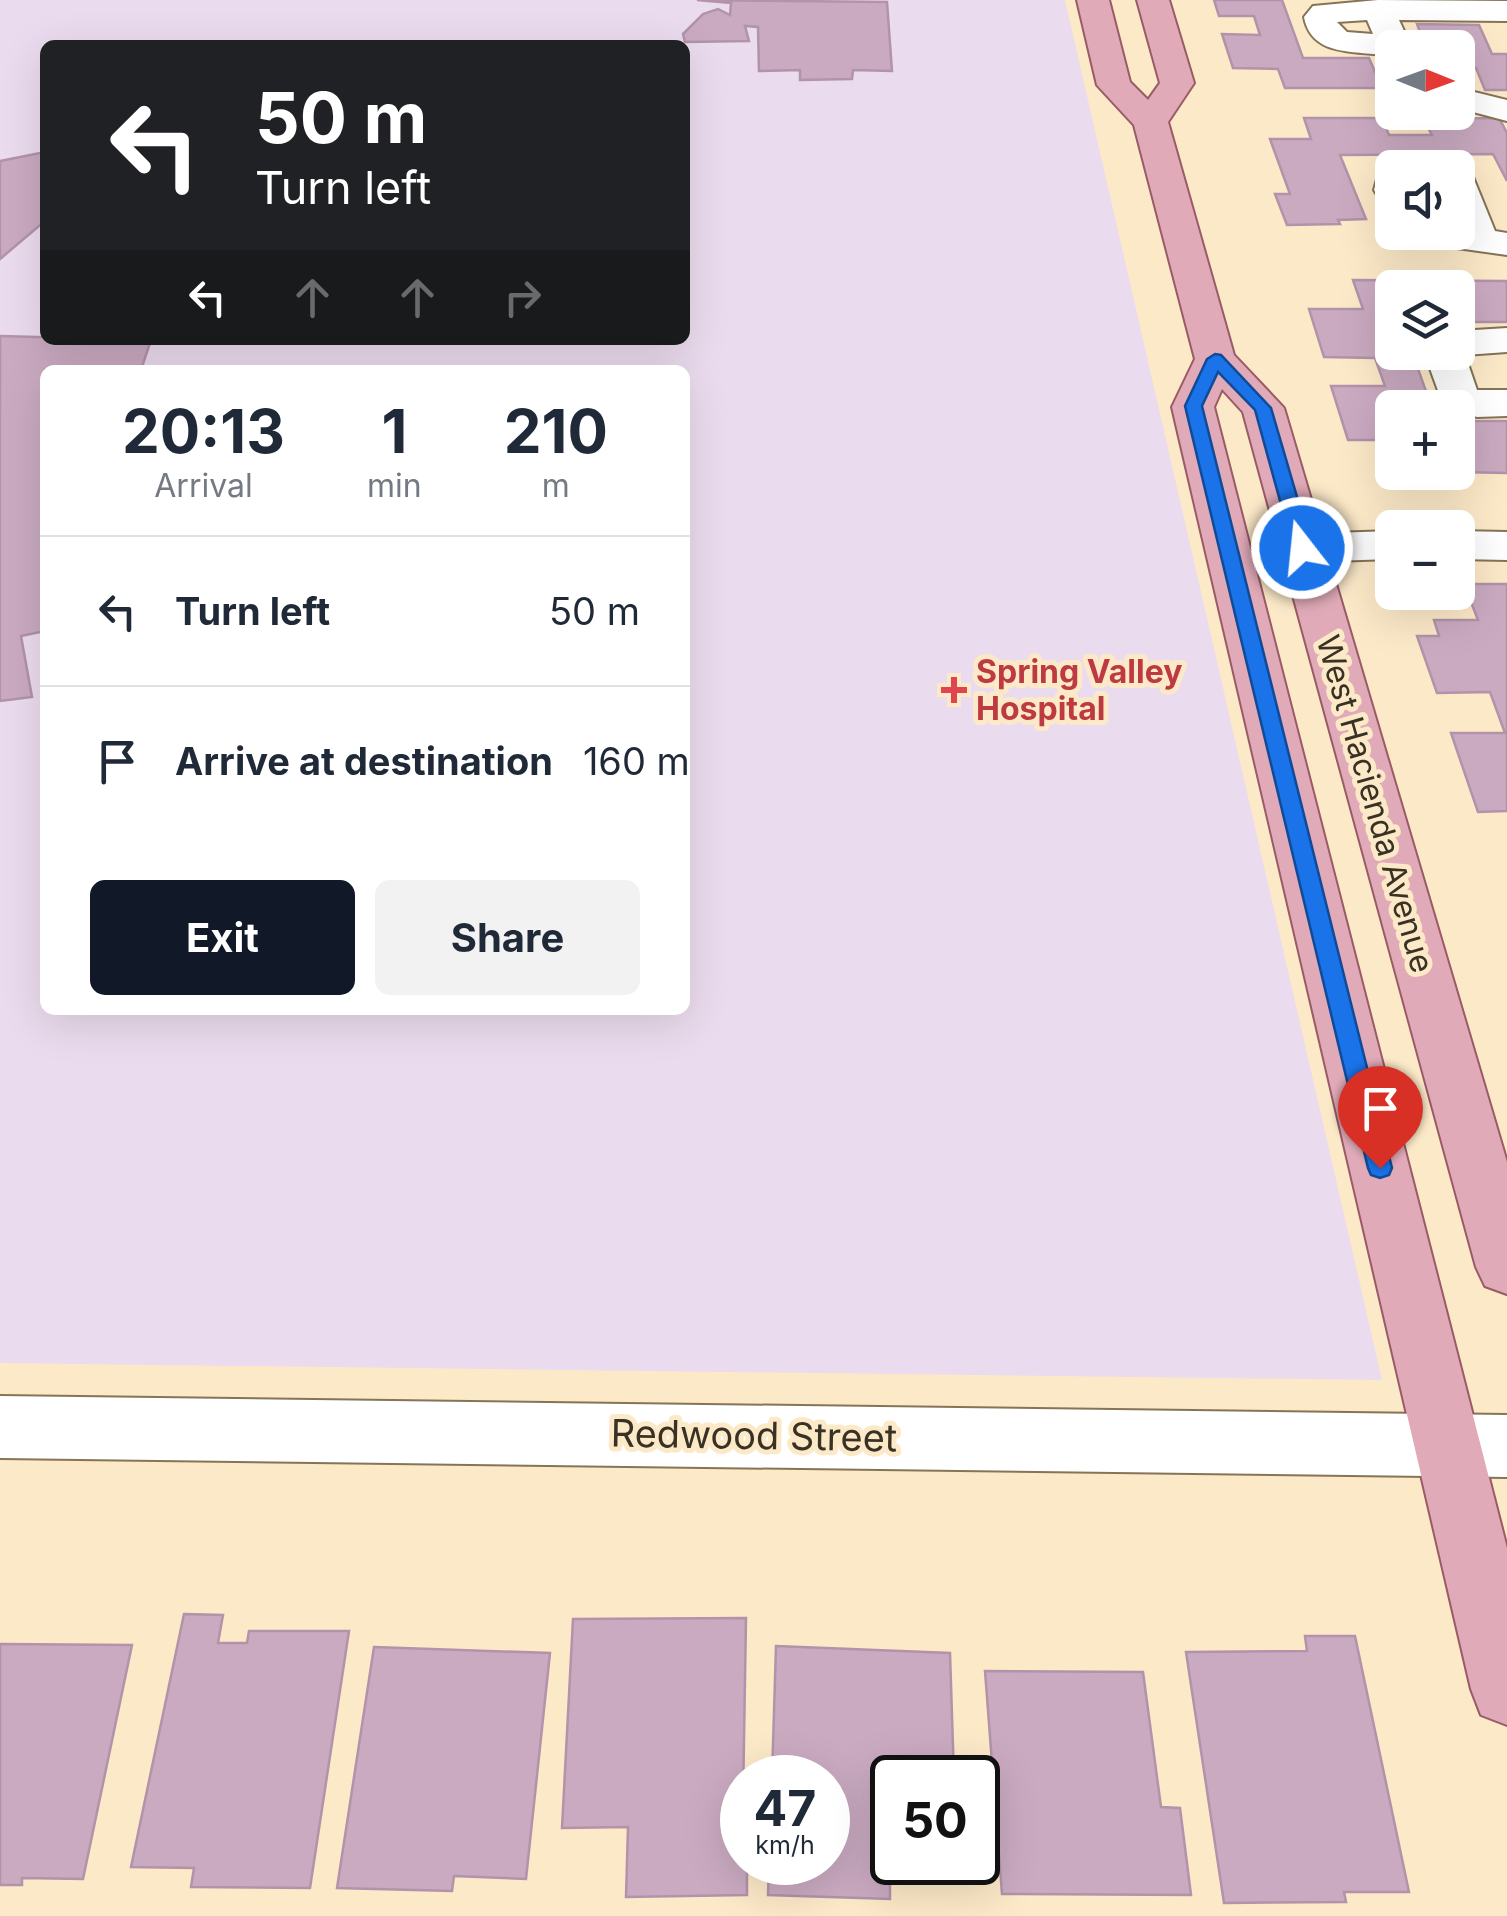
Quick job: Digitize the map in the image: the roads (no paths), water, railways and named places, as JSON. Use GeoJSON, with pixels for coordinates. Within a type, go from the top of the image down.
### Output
{"type":"FeatureCollection","features":[{"type":"Feature","properties":{"kind":"main road","name":"West Hacienda Avenue"},"geometry":{"type":"LineString","coordinates":[[1093,0],[1114,85],[1151,122],[1215,359],[1263,408],[1507,1266]]}},
{"type":"Feature","properties":{"kind":"main road"},"geometry":{"type":"LineString","coordinates":[[1151,122],[1177,84],[1153,0]]}},
{"type":"Feature","properties":{"kind":"main road"},"geometry":{"type":"LineString","coordinates":[[1215,359],[1193,406],[1477,1446],[1507,1689]]}},
{"type":"Feature","properties":{"kind":"street"},"geometry":{"type":"LineString","coordinates":[[1375,45],[1348,43],[1328,35],[1320,16],[1386,7],[1500,11]]}},
{"type":"Feature","properties":{"kind":"street"},"geometry":{"type":"LineString","coordinates":[[1475,103],[1507,111]]}},
{"type":"Feature","properties":{"kind":"street"},"geometry":{"type":"LineString","coordinates":[[1475,210],[1493,242]]}},
{"type":"Feature","properties":{"kind":"street"},"geometry":{"type":"LineString","coordinates":[[1475,342],[1507,340]]}},
{"type":"Feature","properties":{"kind":"street"},"geometry":{"type":"LineString","coordinates":[[1450,370],[1459,398],[1477,404],[1507,403]]}},
{"type":"Feature","properties":{"kind":"street"},"geometry":{"type":"LineString","coordinates":[[1475,545],[1507,546]]}},
{"type":"Feature","properties":{"kind":"street"},"geometry":{"type":"LineString","coordinates":[[1302,548],[1375,546]]}},
{"type":"Feature","properties":{"kind":"street","name":"Redwood Street"},"geometry":{"type":"LineString","coordinates":[[0,1427],[1477,1446]]}},
{"type":"Feature","properties":{"kind":"place","name":"Spring Valley Hospital"},"geometry":{"type":"Point","coordinates":[954,690]}}]}
